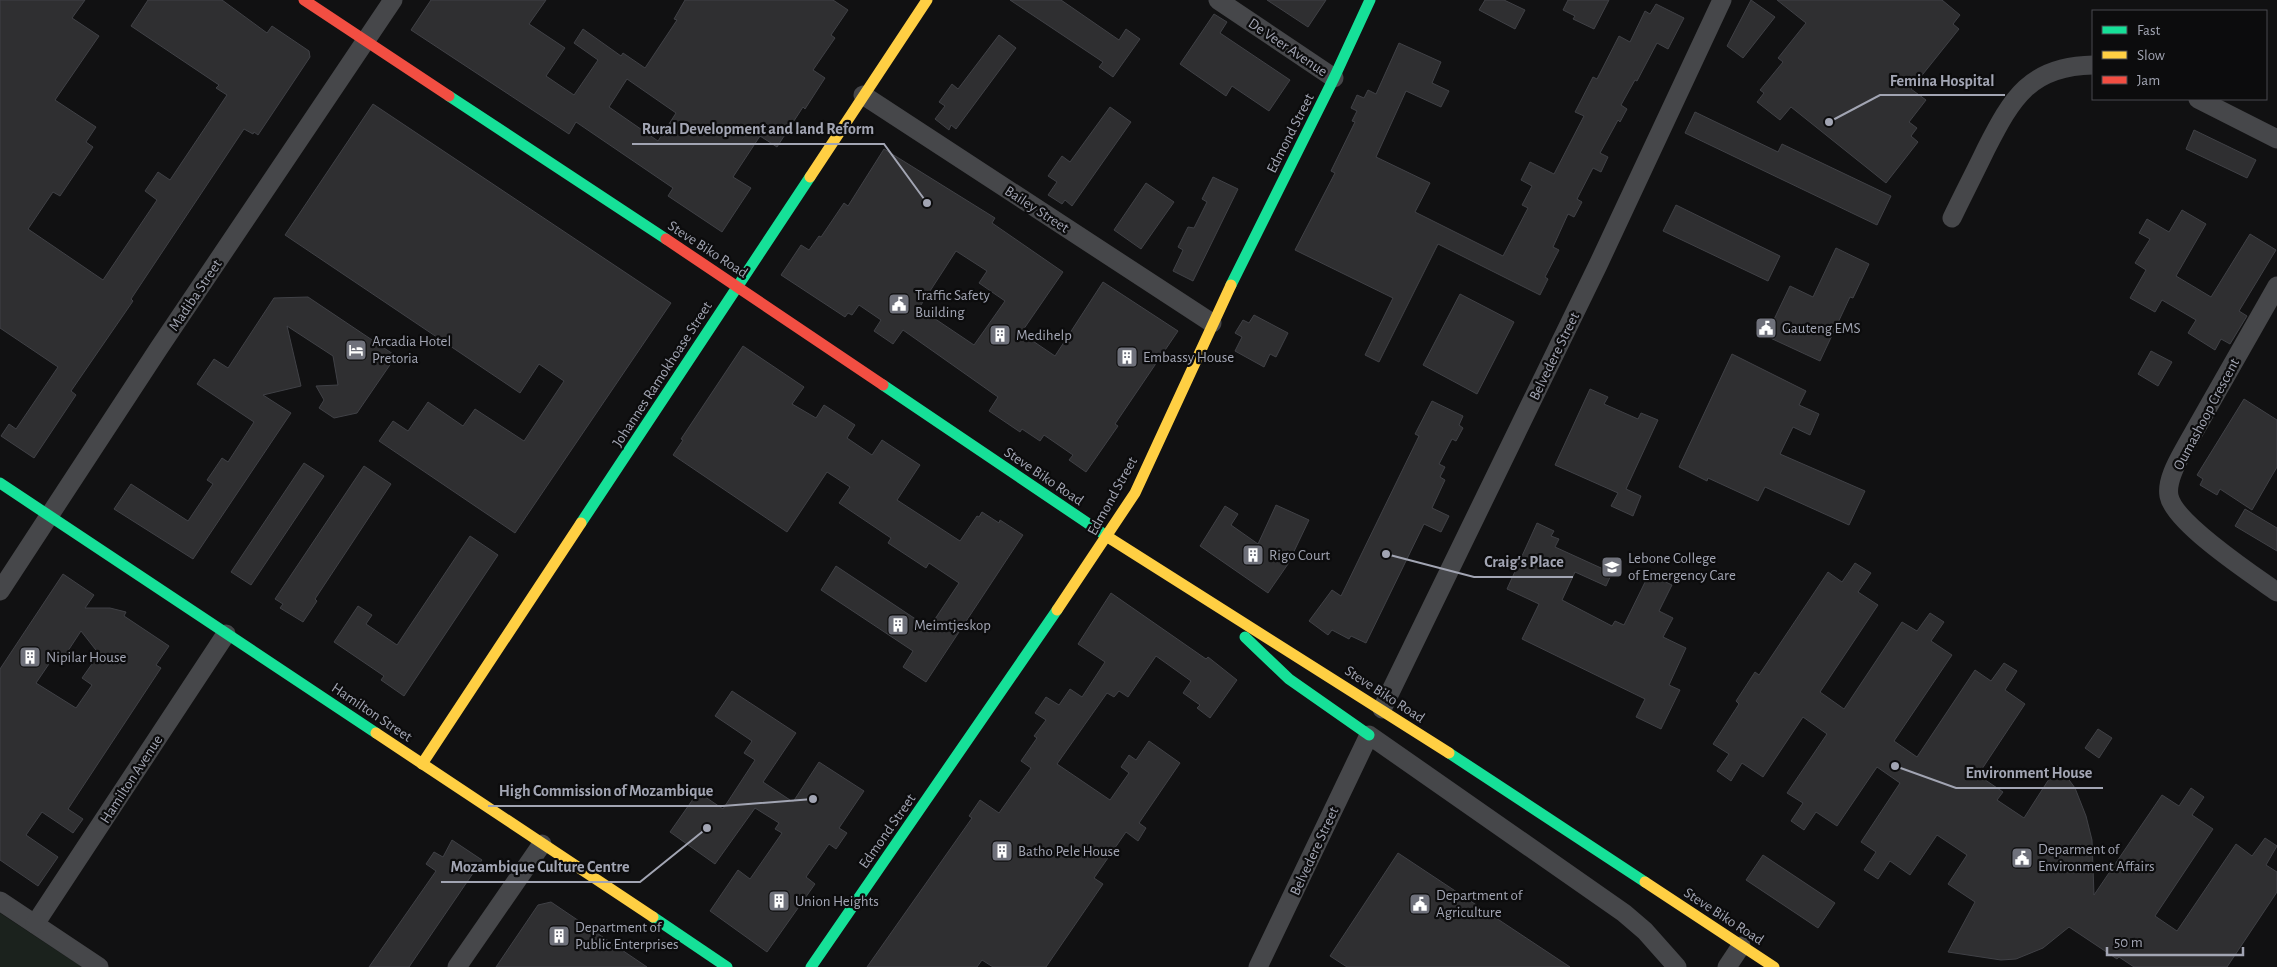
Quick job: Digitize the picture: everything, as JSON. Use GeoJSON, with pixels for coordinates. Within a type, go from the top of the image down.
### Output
{"type":"FeatureCollection","features":[{"type":"Feature","properties":{"kind":"main road","name":"Steve Biko Road"},"geometry":{"type":"LineString","coordinates":[[304,0],[736,286],[1107,537],[1382,710],[1774,967]]}},
{"type":"Feature","properties":{"kind":"main road","name":"Johannes Ramokhoase Street"},"geometry":{"type":"LineString","coordinates":[[422,764],[612,478],[736,286],[927,0]]}},
{"type":"Feature","properties":{"kind":"main road","name":"Edmond Street"},"geometry":{"type":"LineString","coordinates":[[811,967],[1107,537],[1135,493],[1212,323],[1334,78],[1370,0]]}},
{"type":"Feature","properties":{"kind":"main road","name":"Hamilton Street"},"geometry":{"type":"LineString","coordinates":[[0,483],[727,967]]}},
{"type":"Feature","properties":{"kind":"main road"},"geometry":{"type":"LineString","coordinates":[[1219,608],[1261,654],[1288,679],[1369,736]]}},
{"type":"Feature","properties":{"kind":"main road"},"geometry":{"type":"LineString","coordinates":[[1748,950],[1751,967]]}},
{"type":"Feature","properties":{"kind":"street","name":"Madiba Street"},"geometry":{"type":"LineString","coordinates":[[0,592],[159,348],[393,0]]}},
{"type":"Feature","properties":{"kind":"street","name":"De Veer Avenue"},"geometry":{"type":"LineString","coordinates":[[1218,0],[1334,78]]}},
{"type":"Feature","properties":{"kind":"street","name":"Belvedere Street"},"geometry":{"type":"LineString","coordinates":[[1382,710],[1602,257],[1722,0]]}},
{"type":"Feature","properties":{"kind":"street"},"geometry":{"type":"LineString","coordinates":[[1952,218],[1998,125],[2014,99],[2039,77],[2059,70],[2092,65]]}},
{"type":"Feature","properties":{"kind":"street","name":"Bailey Street"},"geometry":{"type":"LineString","coordinates":[[863,96],[1212,323]]}},
{"type":"Feature","properties":{"kind":"street"},"geometry":{"type":"LineString","coordinates":[[2200,100],[2277,139]]}},
{"type":"Feature","properties":{"kind":"street","name":"Oumashoop Crescent"},"geometry":{"type":"LineString","coordinates":[[2277,286],[2186,446],[2174,470],[2168,495],[2173,506],[2183,519],[2216,547],[2277,592]]}},
{"type":"Feature","properties":{"kind":"street","name":"Hamilton Avenue"},"geometry":{"type":"LineString","coordinates":[[35,924],[226,634]]}},
{"type":"Feature","properties":{"kind":"street","name":"Belvedere Street"},"geometry":{"type":"LineString","coordinates":[[1258,967],[1369,736]]}},
{"type":"Feature","properties":{"kind":"street"},"geometry":{"type":"LineString","coordinates":[[1369,736],[1624,913],[1645,930],[1677,967]]}},
{"type":"Feature","properties":{"kind":"street"},"geometry":{"type":"LineString","coordinates":[[457,967],[542,844]]}},
{"type":"Feature","properties":{"kind":"street"},"geometry":{"type":"LineString","coordinates":[[0,901],[99,967]]}},
{"type":"Feature","properties":{"kind":"street"},"geometry":{"type":"LineString","coordinates":[[1727,967],[1748,950]]}},
{"type":"Feature","properties":{"kind":"shaded area"},"geometry":{"type":"Polygon","coordinates":[[[0,913],[82,967],[0,967],[0,913]]]}},
{"type":"Feature","properties":{"kind":"building"},"geometry":{"type":"Polygon","coordinates":[[[0,0],[85,0],[72,18],[99,36],[55,100],[96,127],[86,142],[93,147],[60,196],[53,192],[28,229],[103,280],[157,200],[145,191],[158,172],[170,180],[227,95],[216,88],[219,85],[131,26],[148,0],[222,0],[267,33],[272,26],[309,51],[310,57],[258,135],[244,129],[131,299],[133,301],[71,391],[76,395],[34,458],[1,436],[9,424],[16,429],[58,367],[0,328],[0,0]]]}},
{"type":"Feature","properties":{"kind":"building"},"geometry":{"type":"Polygon","coordinates":[[[431,0],[546,0],[529,24],[565,48],[546,76],[574,95],[598,60],[574,43],[583,29],[621,56],[623,53],[645,68],[677,20],[674,19],[685,0],[833,0],[848,10],[831,35],[835,38],[813,70],[825,78],[805,109],[803,107],[777,147],[760,136],[733,177],[751,188],[722,232],[668,196],[673,188],[576,122],[569,134],[411,30],[431,0]],[[627,79],[609,107],[658,141],[676,113],[627,79]]]}},
{"type":"Feature","properties":{"kind":"building"},"geometry":{"type":"Polygon","coordinates":[[[1010,0],[1061,0],[1119,40],[1126,29],[1140,39],[1113,77],[1099,67],[1103,62],[1010,0]]]}},
{"type":"Feature","properties":{"kind":"building"},"geometry":{"type":"Polygon","coordinates":[[[1267,0],[1326,0],[1308,27],[1267,0]]]}},
{"type":"Feature","properties":{"kind":"building"},"geometry":{"type":"Polygon","coordinates":[[[1485,0],[1504,0],[1525,10],[1515,29],[1479,10],[1485,0]]]}},
{"type":"Feature","properties":{"kind":"building"},"geometry":{"type":"Polygon","coordinates":[[[1568,0],[1609,0],[1594,29],[1573,19],[1575,16],[1563,10],[1568,0]]]}},
{"type":"Feature","properties":{"kind":"building"},"geometry":{"type":"Polygon","coordinates":[[[1751,0],[1775,17],[1743,58],[1727,46],[1751,0]]]}},
{"type":"Feature","properties":{"kind":"building"},"geometry":{"type":"Polygon","coordinates":[[[1777,0],[1942,0],[1960,15],[1953,24],[1959,29],[1911,89],[1926,100],[1909,122],[1917,128],[1911,136],[1918,142],[1886,183],[1791,107],[1780,120],[1757,102],[1764,93],[1760,90],[1783,62],[1778,58],[1806,23],[1777,0]]]}},
{"type":"Feature","properties":{"kind":"building"},"geometry":{"type":"Polygon","coordinates":[[[1656,4],[1684,18],[1668,49],[1657,43],[1637,81],[1635,80],[1621,105],[1627,109],[1620,122],[1618,120],[1600,153],[1608,157],[1601,172],[1593,168],[1577,199],[1582,202],[1574,217],[1568,214],[1553,247],[1559,250],[1545,277],[1548,279],[1540,295],[1438,244],[1379,362],[1365,355],[1393,298],[1295,250],[1335,173],[1331,171],[1355,122],[1352,121],[1357,111],[1351,108],[1357,95],[1364,98],[1368,90],[1376,94],[1399,43],[1441,62],[1432,83],[1449,91],[1441,107],[1406,91],[1376,157],[1430,183],[1415,212],[1503,256],[1528,208],[1522,205],[1532,186],[1521,180],[1530,162],[1554,174],[1584,116],[1575,112],[1593,77],[1597,79],[1619,36],[1630,42],[1645,11],[1650,14],[1656,4]]]}},
{"type":"Feature","properties":{"kind":"building"},"geometry":{"type":"Polygon","coordinates":[[[1214,14],[1227,22],[1220,33],[1290,80],[1269,111],[1232,86],[1226,96],[1180,64],[1214,14]]]}},
{"type":"Feature","properties":{"kind":"building"},"geometry":{"type":"Polygon","coordinates":[[[999,35],[1016,48],[956,129],[951,125],[949,130],[935,119],[945,106],[939,102],[952,84],[958,89],[999,35]]]}},
{"type":"Feature","properties":{"kind":"building"},"geometry":{"type":"Polygon","coordinates":[[[373,104],[671,303],[515,533],[379,441],[393,421],[408,431],[428,402],[463,426],[475,409],[524,441],[564,381],[539,364],[520,393],[285,235],[373,104]]]}},
{"type":"Feature","properties":{"kind":"building"},"geometry":{"type":"Polygon","coordinates":[[[1110,107],[1131,122],[1072,206],[1065,200],[1062,204],[1048,195],[1057,182],[1048,176],[1062,156],[1070,162],[1110,107]]]}},
{"type":"Feature","properties":{"kind":"building"},"geometry":{"type":"Polygon","coordinates":[[[1695,112],[1778,152],[1782,144],[1891,196],[1877,225],[1685,133],[1695,112]]]}},
{"type":"Feature","properties":{"kind":"building"},"geometry":{"type":"Polygon","coordinates":[[[2194,130],[2256,160],[2247,178],[2186,149],[2194,130]]]}},
{"type":"Feature","properties":{"kind":"building"},"geometry":{"type":"Polygon","coordinates":[[[884,149],[995,218],[992,223],[1063,272],[1021,333],[1055,356],[1103,282],[1178,331],[1115,424],[1118,426],[1086,472],[1069,460],[1073,455],[1044,435],[1040,441],[1022,429],[1020,432],[989,411],[998,397],[903,330],[893,344],[874,331],[881,320],[859,305],[852,315],[848,313],[845,317],[781,275],[801,245],[809,250],[819,236],[821,237],[844,203],[848,206],[884,149]],[[956,251],[919,308],[974,345],[1005,301],[979,283],[987,271],[956,251]]]}},
{"type":"Feature","properties":{"kind":"building"},"geometry":{"type":"Polygon","coordinates":[[[1213,177],[1238,189],[1193,281],[1173,271],[1183,250],[1178,247],[1188,227],[1194,228],[1207,202],[1202,199],[1213,177]]]}},
{"type":"Feature","properties":{"kind":"building"},"geometry":{"type":"Polygon","coordinates":[[[1146,183],[1174,202],[1141,249],[1114,230],[1146,183]]]}},
{"type":"Feature","properties":{"kind":"building"},"geometry":{"type":"Polygon","coordinates":[[[1676,205],[1780,256],[1768,281],[1663,231],[1676,205]]]}},
{"type":"Feature","properties":{"kind":"building"},"geometry":{"type":"Polygon","coordinates":[[[2182,210],[2206,224],[2176,276],[2211,297],[2250,234],[2276,250],[2239,311],[2247,316],[2230,344],[2221,339],[2215,350],[2188,333],[2196,320],[2162,300],[2155,312],[2130,298],[2146,270],[2135,263],[2150,239],[2139,233],[2147,219],[2169,232],[2182,210]]]}},
{"type":"Feature","properties":{"kind":"building"},"geometry":{"type":"Polygon","coordinates":[[[1836,248],[1869,264],[1853,298],[1850,297],[1820,361],[1766,336],[1790,286],[1813,297],[1836,248]]]}},
{"type":"Feature","properties":{"kind":"building"},"geometry":{"type":"Polygon","coordinates":[[[1460,294],[1514,322],[1477,394],[1423,365],[1460,294]]]}},
{"type":"Feature","properties":{"kind":"building"},"geometry":{"type":"Polygon","coordinates":[[[308,297],[396,356],[357,413],[334,418],[319,408],[324,400],[316,386],[338,385],[333,356],[287,326],[301,386],[263,395],[291,413],[193,559],[114,509],[131,484],[188,521],[213,484],[207,480],[222,458],[228,462],[254,422],[197,384],[214,359],[228,368],[274,298],[308,297]]]}},
{"type":"Feature","properties":{"kind":"building"},"geometry":{"type":"Polygon","coordinates":[[[1254,315],[1288,333],[1276,357],[1270,354],[1264,367],[1235,351],[1242,337],[1235,333],[1243,320],[1249,323],[1254,315]]]}},
{"type":"Feature","properties":{"kind":"building"},"geometry":{"type":"Polygon","coordinates":[[[743,346],[804,387],[792,404],[816,418],[824,405],[855,425],[847,438],[872,455],[882,440],[920,465],[897,500],[960,541],[977,516],[979,517],[982,512],[999,523],[1000,520],[1023,535],[926,682],[903,667],[913,651],[821,590],[836,566],[929,628],[959,583],[929,563],[926,568],[888,543],[891,538],[839,503],[850,487],[827,472],[787,532],[673,455],[683,440],[681,439],[743,346]]]}},
{"type":"Feature","properties":{"kind":"building"},"geometry":{"type":"Polygon","coordinates":[[[2151,351],[2172,362],[2158,386],[2138,374],[2151,351]]]}},
{"type":"Feature","properties":{"kind":"building"},"geometry":{"type":"Polygon","coordinates":[[[1732,354],[1806,391],[1799,405],[1819,414],[1810,435],[1793,427],[1780,454],[1865,491],[1849,525],[1765,487],[1758,501],[1708,478],[1707,481],[1679,467],[1732,354]]]}},
{"type":"Feature","properties":{"kind":"building"},"geometry":{"type":"Polygon","coordinates":[[[1590,389],[1608,397],[1604,404],[1638,419],[1641,413],[1658,420],[1626,489],[1641,496],[1633,516],[1611,506],[1618,493],[1555,465],[1590,389]]]}},
{"type":"Feature","properties":{"kind":"building"},"geometry":{"type":"Polygon","coordinates":[[[2244,399],[2277,420],[2277,467],[2252,510],[2220,489],[2217,495],[2200,485],[2203,479],[2197,475],[2244,399]]]}},
{"type":"Feature","properties":{"kind":"building"},"geometry":{"type":"Polygon","coordinates":[[[1432,401],[1463,416],[1459,425],[1463,428],[1456,441],[1452,439],[1439,464],[1445,467],[1440,477],[1445,480],[1432,508],[1449,516],[1441,532],[1424,524],[1366,643],[1351,636],[1349,639],[1332,630],[1328,635],[1309,621],[1332,590],[1341,596],[1419,436],[1415,434],[1432,401]]]}},
{"type":"Feature","properties":{"kind":"building"},"geometry":{"type":"Polygon","coordinates":[[[304,463],[324,476],[251,585],[231,572],[304,463]]]}},
{"type":"Feature","properties":{"kind":"building"},"geometry":{"type":"Polygon","coordinates":[[[364,466],[391,484],[315,599],[317,601],[303,622],[280,608],[283,604],[275,599],[364,466]]]}},
{"type":"Feature","properties":{"kind":"building","name":"Rigo Court"},"geometry":{"type":"Polygon","coordinates":[[[1276,505],[1309,520],[1288,564],[1268,593],[1200,546],[1225,506],[1238,514],[1231,525],[1258,544],[1276,505]]]}},
{"type":"Feature","properties":{"kind":"building"},"geometry":{"type":"Polygon","coordinates":[[[2245,509],[2277,528],[2277,551],[2235,526],[2245,509]]]}},
{"type":"Feature","properties":{"kind":"building"},"geometry":{"type":"Polygon","coordinates":[[[1537,523],[1554,531],[1551,536],[1559,539],[1555,547],[1612,573],[1606,586],[1575,572],[1562,600],[1612,626],[1615,621],[1624,625],[1649,574],[1672,585],[1659,611],[1673,618],[1663,637],[1686,648],[1669,685],[1680,690],[1661,729],[1636,717],[1645,699],[1522,639],[1539,604],[1507,589],[1537,523]]]}},
{"type":"Feature","properties":{"kind":"building"},"geometry":{"type":"Polygon","coordinates":[[[470,536],[498,555],[404,696],[381,680],[384,676],[334,642],[358,606],[372,615],[366,624],[397,645],[470,536]]]}},
{"type":"Feature","properties":{"kind":"building"},"geometry":{"type":"Polygon","coordinates":[[[1855,563],[1871,573],[1858,592],[1878,605],[1820,692],[1844,709],[1902,622],[1917,631],[1930,613],[1944,622],[1931,641],[1952,655],[1894,741],[1917,757],[1975,670],[1991,681],[2004,663],[2017,671],[2005,690],[2025,704],[1978,775],[2003,792],[1997,800],[2024,818],[2058,765],[2075,788],[2086,816],[2092,840],[2094,895],[2162,795],[2179,806],[2191,788],[2204,797],[2192,815],[2213,829],[2155,916],[2177,931],[2236,844],[2252,856],[2265,838],[2277,846],[2266,865],[2277,872],[2277,892],[2227,967],[2134,967],[2119,957],[2117,959],[2069,927],[2043,948],[2016,959],[2001,960],[1948,952],[1975,902],[1948,884],[1967,855],[1937,835],[1910,875],[1890,861],[1878,879],[1864,870],[1876,852],[1861,842],[1900,783],[1877,767],[1837,826],[1816,812],[1804,830],[1791,821],[1803,803],[1787,793],[1827,734],[1803,717],[1763,777],[1742,763],[1731,781],[1717,771],[1729,754],[1713,744],[1739,704],[1736,701],[1755,672],[1759,675],[1828,572],[1842,582],[1855,563]]]}},
{"type":"Feature","properties":{"kind":"building"},"geometry":{"type":"Polygon","coordinates":[[[63,574],[94,595],[85,608],[110,608],[126,612],[124,616],[169,646],[156,665],[161,668],[68,809],[83,819],[73,833],[42,812],[26,835],[58,857],[38,886],[0,860],[0,669],[63,574]],[[81,631],[62,660],[55,655],[36,683],[76,708],[92,685],[82,678],[99,654],[81,631]]]}},
{"type":"Feature","properties":{"kind":"building"},"geometry":{"type":"Polygon","coordinates":[[[1111,593],[1206,659],[1208,657],[1237,680],[1210,718],[1197,708],[1200,705],[1183,693],[1191,681],[1156,656],[1128,697],[1119,691],[1114,697],[1107,693],[1057,764],[1110,800],[1129,773],[1121,767],[1129,755],[1136,760],[1149,741],[1180,763],[1139,823],[1146,828],[1138,841],[1126,832],[1094,878],[1103,884],[1046,967],[993,967],[982,960],[977,967],[867,967],[972,818],[969,816],[980,800],[999,813],[1031,768],[1021,761],[1037,738],[1034,736],[1046,720],[1035,713],[1046,697],[1059,705],[1070,689],[1082,697],[1105,662],[1078,644],[1111,593]]]}},
{"type":"Feature","properties":{"kind":"building"},"geometry":{"type":"Polygon","coordinates":[[[732,691],[796,733],[763,782],[793,802],[819,762],[864,791],[839,828],[847,833],[836,849],[829,844],[806,877],[815,884],[767,952],[710,911],[738,870],[750,879],[782,833],[775,829],[779,823],[755,808],[715,864],[670,832],[698,792],[723,809],[755,760],[744,753],[752,741],[715,716],[732,691]]]}},
{"type":"Feature","properties":{"kind":"building"},"geometry":{"type":"Polygon","coordinates":[[[2098,729],[2112,738],[2099,758],[2085,748],[2098,729]]]}},
{"type":"Feature","properties":{"kind":"building"},"geometry":{"type":"Polygon","coordinates":[[[452,840],[482,860],[409,967],[369,967],[436,871],[426,864],[434,852],[443,857],[452,840]]]}},
{"type":"Feature","properties":{"kind":"building","name":"Department of Agriculture"},"geometry":{"type":"Polygon","coordinates":[[[1398,853],[1570,967],[1347,967],[1330,956],[1398,853]]]}},
{"type":"Feature","properties":{"kind":"building"},"geometry":{"type":"Polygon","coordinates":[[[1763,855],[1835,903],[1818,928],[1746,880],[1763,855]]]}},
{"type":"Feature","properties":{"kind":"building","name":"Department of Public Enterprises"},"geometry":{"type":"Polygon","coordinates":[[[551,902],[647,967],[496,967],[538,905],[551,902]]]}},
{"type":"Feature","properties":{"kind":"traffic: fast"},"geometry":{"type":"LineString","coordinates":[[1231,285],[1334,78],[1370,0]]}},
{"type":"Feature","properties":{"kind":"traffic: fast"},"geometry":{"type":"LineString","coordinates":[[449,96],[666,239]]}},
{"type":"Feature","properties":{"kind":"traffic: fast"},"geometry":{"type":"LineString","coordinates":[[581,523],[810,177]]}},
{"type":"Feature","properties":{"kind":"traffic: fast"},"geometry":{"type":"LineString","coordinates":[[883,385],[1111,539]]}},
{"type":"Feature","properties":{"kind":"traffic: fast"},"geometry":{"type":"LineString","coordinates":[[0,483],[376,733]]}},
{"type":"Feature","properties":{"kind":"traffic: fast"},"geometry":{"type":"LineString","coordinates":[[811,967],[1057,610]]}},
{"type":"Feature","properties":{"kind":"traffic: fast"},"geometry":{"type":"LineString","coordinates":[[1245,637],[1289,679],[1369,735]]}},
{"type":"Feature","properties":{"kind":"traffic: fast"},"geometry":{"type":"LineString","coordinates":[[1449,753],[1645,882]]}},
{"type":"Feature","properties":{"kind":"traffic: fast"},"geometry":{"type":"LineString","coordinates":[[653,917],[727,967]]}},
{"type":"Feature","properties":{"kind":"traffic: slow"},"geometry":{"type":"LineString","coordinates":[[810,177],[927,0]]}},
{"type":"Feature","properties":{"kind":"traffic: slow"},"geometry":{"type":"LineString","coordinates":[[1057,610],[1135,493],[1231,285]]}},
{"type":"Feature","properties":{"kind":"traffic: slow"},"geometry":{"type":"LineString","coordinates":[[422,764],[581,523]]}},
{"type":"Feature","properties":{"kind":"traffic: slow"},"geometry":{"type":"LineString","coordinates":[[1111,539],[1449,753]]}},
{"type":"Feature","properties":{"kind":"traffic: slow"},"geometry":{"type":"LineString","coordinates":[[376,733],[653,917]]}},
{"type":"Feature","properties":{"kind":"traffic: slow"},"geometry":{"type":"LineString","coordinates":[[1645,882],[1774,967]]}},
{"type":"Feature","properties":{"kind":"traffic: jam"},"geometry":{"type":"LineString","coordinates":[[304,0],[449,96]]}},
{"type":"Feature","properties":{"kind":"traffic: jam"},"geometry":{"type":"LineString","coordinates":[[666,239],[883,385]]}},
{"type":"Feature","properties":{"kind":"place","name":"Femina Hospital"},"geometry":{"type":"Point","coordinates":[1829,122]}},
{"type":"Feature","properties":{"kind":"place","name":"Rural Development and land Reform"},"geometry":{"type":"Point","coordinates":[927,203]}},
{"type":"Feature","properties":{"kind":"place","name":"Traffic Safety Building"},"geometry":{"type":"Point","coordinates":[899,304]}},
{"type":"Feature","properties":{"kind":"place","name":"Gauteng EMS"},"geometry":{"type":"Point","coordinates":[1766,328]}},
{"type":"Feature","properties":{"kind":"place","name":"Medihelp"},"geometry":{"type":"Point","coordinates":[1000,335]}},
{"type":"Feature","properties":{"kind":"place","name":"Arcadia Hotel Pretoria"},"geometry":{"type":"Point","coordinates":[356,350]}},
{"type":"Feature","properties":{"kind":"place","name":"Embassy House"},"geometry":{"type":"Point","coordinates":[1127,357]}},
{"type":"Feature","properties":{"kind":"place","name":"Craig's Place"},"geometry":{"type":"Point","coordinates":[1386,554]}},
{"type":"Feature","properties":{"kind":"place","name":"Rigo Court"},"geometry":{"type":"Point","coordinates":[1253,555]}},
{"type":"Feature","properties":{"kind":"place","name":"Lebone College of Emergency Care"},"geometry":{"type":"Point","coordinates":[1612,567]}},
{"type":"Feature","properties":{"kind":"place","name":"Meimtjeskop"},"geometry":{"type":"Point","coordinates":[898,625]}},
{"type":"Feature","properties":{"kind":"place","name":"Nipilar House"},"geometry":{"type":"Point","coordinates":[30,657]}},
{"type":"Feature","properties":{"kind":"place","name":"Environment House"},"geometry":{"type":"Point","coordinates":[1895,766]}},
{"type":"Feature","properties":{"kind":"place","name":"High Commission of Mozambique"},"geometry":{"type":"Point","coordinates":[813,799]}},
{"type":"Feature","properties":{"kind":"place","name":"Mozambique Culture Centre"},"geometry":{"type":"Point","coordinates":[707,828]}},
{"type":"Feature","properties":{"kind":"place","name":"Batho Pele House"},"geometry":{"type":"Point","coordinates":[1002,851]}},
{"type":"Feature","properties":{"kind":"place","name":"Deparment of Environment Affairs"},"geometry":{"type":"Point","coordinates":[2022,858]}},
{"type":"Feature","properties":{"kind":"place","name":"Union Heights"},"geometry":{"type":"Point","coordinates":[779,901]}},
{"type":"Feature","properties":{"kind":"place","name":"Department of Agriculture"},"geometry":{"type":"Point","coordinates":[1420,904]}},
{"type":"Feature","properties":{"kind":"place","name":"Department of Public Enterprises"},"geometry":{"type":"Point","coordinates":[559,936]}}]}
